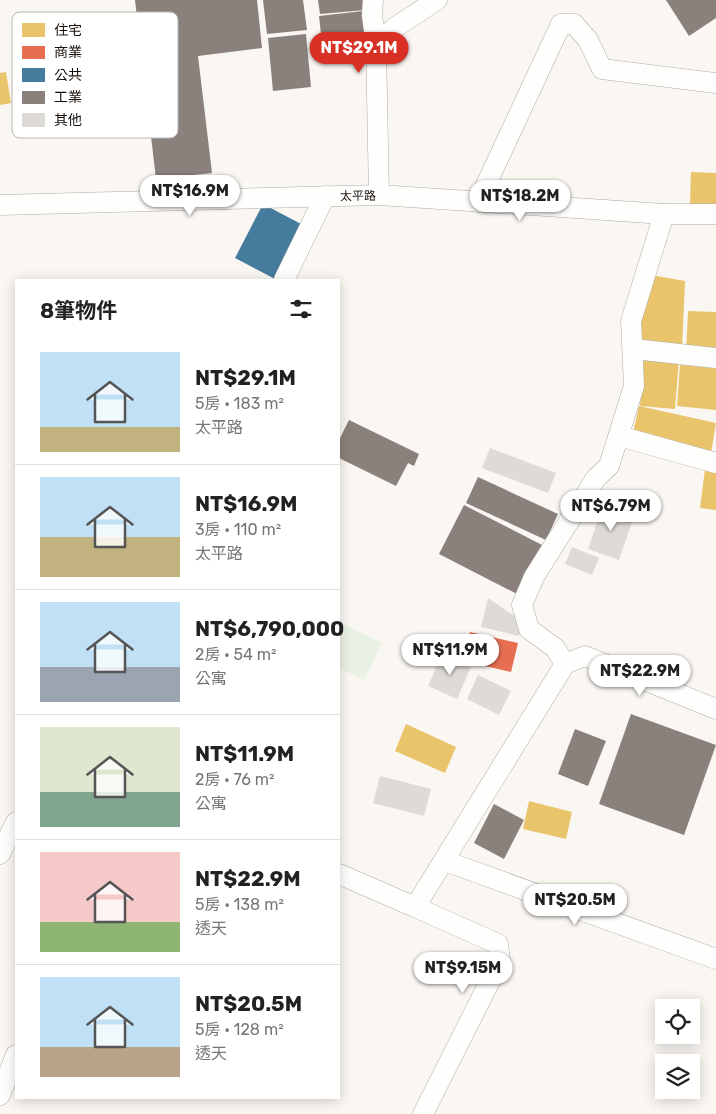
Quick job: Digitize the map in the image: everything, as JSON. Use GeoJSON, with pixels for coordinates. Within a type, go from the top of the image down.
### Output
{"type":"FeatureCollection","features":[{"type":"Feature","properties":{"kind":"street"},"geometry":{"type":"LineString","coordinates":[[373,0],[372,15],[376,46],[379,195]]}},
{"type":"Feature","properties":{"kind":"street"},"geometry":{"type":"LineString","coordinates":[[376,46],[394,28],[438,0]]}},
{"type":"Feature","properties":{"kind":"street"},"geometry":{"type":"LineString","coordinates":[[478,202],[561,24],[574,24],[588,40],[602,69],[716,83]]}},
{"type":"Feature","properties":{"kind":"street","name":"太平路"},"geometry":{"type":"LineString","coordinates":[[0,205],[379,195],[664,214],[716,214]]}},
{"type":"Feature","properties":{"kind":"street"},"geometry":{"type":"LineString","coordinates":[[284,279],[325,196]]}},
{"type":"Feature","properties":{"kind":"street"},"geometry":{"type":"LineString","coordinates":[[564,664],[555,648],[529,629],[522,606],[534,577],[544,560],[596,478],[609,466],[634,386],[634,349],[631,321],[664,214]]}},
{"type":"Feature","properties":{"kind":"street"},"geometry":{"type":"LineString","coordinates":[[634,349],[716,358]]}},
{"type":"Feature","properties":{"kind":"street"},"geometry":{"type":"LineString","coordinates":[[618,436],[716,463]]}},
{"type":"Feature","properties":{"kind":"street"},"geometry":{"type":"LineString","coordinates":[[415,907],[445,861],[564,664],[585,656],[716,709]]}},
{"type":"Feature","properties":{"kind":"street"},"geometry":{"type":"LineString","coordinates":[[0,854],[15,824]]}},
{"type":"Feature","properties":{"kind":"street"},"geometry":{"type":"LineString","coordinates":[[445,861],[716,959]]}},
{"type":"Feature","properties":{"kind":"street"},"geometry":{"type":"LineString","coordinates":[[340,874],[493,941],[500,948],[500,961],[423,1114]]}},
{"type":"Feature","properties":{"kind":"street"},"geometry":{"type":"LineString","coordinates":[[0,1095],[15,1058]]}},
{"type":"Feature","properties":{"kind":"green space"},"geometry":{"type":"Polygon","coordinates":[[[340,622],[382,643],[364,680],[340,668],[340,622]]]}},
{"type":"Feature","properties":{"kind":"building: 住宅"},"geometry":{"type":"Polygon","coordinates":[[[6,72],[11,103],[0,105],[0,73],[6,72]]]}},
{"type":"Feature","properties":{"kind":"building: 住宅"},"geometry":{"type":"Polygon","coordinates":[[[691,172],[716,173],[716,205],[690,204],[691,172]]]}},
{"type":"Feature","properties":{"kind":"building: 住宅"},"geometry":{"type":"Polygon","coordinates":[[[651,275],[685,281],[682,348],[638,343],[635,323],[651,275]]]}},
{"type":"Feature","properties":{"kind":"building: 住宅"},"geometry":{"type":"Polygon","coordinates":[[[688,311],[716,312],[716,354],[686,353],[688,311]]]}},
{"type":"Feature","properties":{"kind":"building: 住宅"},"geometry":{"type":"Polygon","coordinates":[[[644,356],[679,359],[675,409],[640,406],[644,356]]]}},
{"type":"Feature","properties":{"kind":"building: 住宅"},"geometry":{"type":"Polygon","coordinates":[[[680,365],[716,368],[716,410],[677,406],[680,365]]]}},
{"type":"Feature","properties":{"kind":"building: 住宅"},"geometry":{"type":"Polygon","coordinates":[[[639,406],[716,423],[711,453],[632,437],[639,406]]]}},
{"type":"Feature","properties":{"kind":"building: 住宅"},"geometry":{"type":"Polygon","coordinates":[[[705,469],[716,470],[716,510],[700,508],[705,469]]]}},
{"type":"Feature","properties":{"kind":"building: 住宅"},"geometry":{"type":"Polygon","coordinates":[[[406,724],[456,747],[445,773],[395,751],[406,724]]]}},
{"type":"Feature","properties":{"kind":"building: 住宅"},"geometry":{"type":"Polygon","coordinates":[[[529,801],[572,812],[566,839],[523,829],[529,801]]]}},
{"type":"Feature","properties":{"kind":"building: 商業"},"geometry":{"type":"Polygon","coordinates":[[[470,632],[518,643],[511,672],[463,661],[470,632]]]}},
{"type":"Feature","properties":{"kind":"building: 公共"},"geometry":{"type":"Polygon","coordinates":[[[263,204],[303,225],[275,279],[235,258],[263,204]]]}},
{"type":"Feature","properties":{"kind":"building: 工業"},"geometry":{"type":"Polygon","coordinates":[[[135,0],[257,0],[262,48],[198,56],[212,173],[156,179],[151,138],[178,138],[178,12],[136,12],[135,0]]]}},
{"type":"Feature","properties":{"kind":"building: 工業"},"geometry":{"type":"Polygon","coordinates":[[[263,0],[303,0],[307,30],[267,34],[263,0]]]}},
{"type":"Feature","properties":{"kind":"building: 工業"},"geometry":{"type":"Polygon","coordinates":[[[318,0],[365,0],[366,10],[320,14],[318,0]]]}},
{"type":"Feature","properties":{"kind":"building: 工業"},"geometry":{"type":"Polygon","coordinates":[[[666,0],[716,0],[716,18],[689,36],[666,0]]]}},
{"type":"Feature","properties":{"kind":"building: 工業"},"geometry":{"type":"Polygon","coordinates":[[[363,11],[367,48],[323,53],[319,16],[363,11]]]}},
{"type":"Feature","properties":{"kind":"building: 工業"},"geometry":{"type":"Polygon","coordinates":[[[306,34],[311,87],[273,91],[268,38],[306,34]]]}},
{"type":"Feature","properties":{"kind":"building: 工業"},"geometry":{"type":"Polygon","coordinates":[[[349,420],[419,454],[414,466],[408,463],[396,486],[340,458],[340,438],[349,420]]]}},
{"type":"Feature","properties":{"kind":"building: 工業"},"geometry":{"type":"Polygon","coordinates":[[[478,477],[558,514],[546,540],[466,503],[478,477]]]}},
{"type":"Feature","properties":{"kind":"building: 工業"},"geometry":{"type":"Polygon","coordinates":[[[464,505],[544,546],[519,595],[439,554],[464,505]]]}},
{"type":"Feature","properties":{"kind":"building: 工業"},"geometry":{"type":"Polygon","coordinates":[[[631,714],[716,745],[684,835],[599,804],[631,714]]]}},
{"type":"Feature","properties":{"kind":"building: 工業"},"geometry":{"type":"Polygon","coordinates":[[[575,729],[606,741],[588,786],[558,774],[575,729]]]}},
{"type":"Feature","properties":{"kind":"building: 工業"},"geometry":{"type":"Polygon","coordinates":[[[494,804],[524,820],[504,859],[474,843],[494,804]]]}},
{"type":"Feature","properties":{"kind":"building: 其他"},"geometry":{"type":"Polygon","coordinates":[[[490,448],[556,473],[548,493],[482,468],[490,448]]]}},
{"type":"Feature","properties":{"kind":"building: 其他"},"geometry":{"type":"Polygon","coordinates":[[[603,505],[634,516],[619,560],[588,549],[603,505]]]}},
{"type":"Feature","properties":{"kind":"building: 其他"},"geometry":{"type":"Polygon","coordinates":[[[572,547],[599,558],[592,575],[565,564],[572,547]]]}},
{"type":"Feature","properties":{"kind":"building: 其他"},"geometry":{"type":"Polygon","coordinates":[[[488,598],[522,621],[519,636],[481,627],[488,598]]]}},
{"type":"Feature","properties":{"kind":"building: 其他"},"geometry":{"type":"Polygon","coordinates":[[[442,654],[471,667],[457,699],[428,686],[442,654]]]}},
{"type":"Feature","properties":{"kind":"building: 其他"},"geometry":{"type":"Polygon","coordinates":[[[478,675],[511,691],[499,715],[467,699],[478,675]]]}},
{"type":"Feature","properties":{"kind":"building: 其他"},"geometry":{"type":"Polygon","coordinates":[[[380,776],[431,789],[424,816],[373,803],[380,776]]]}}]}
